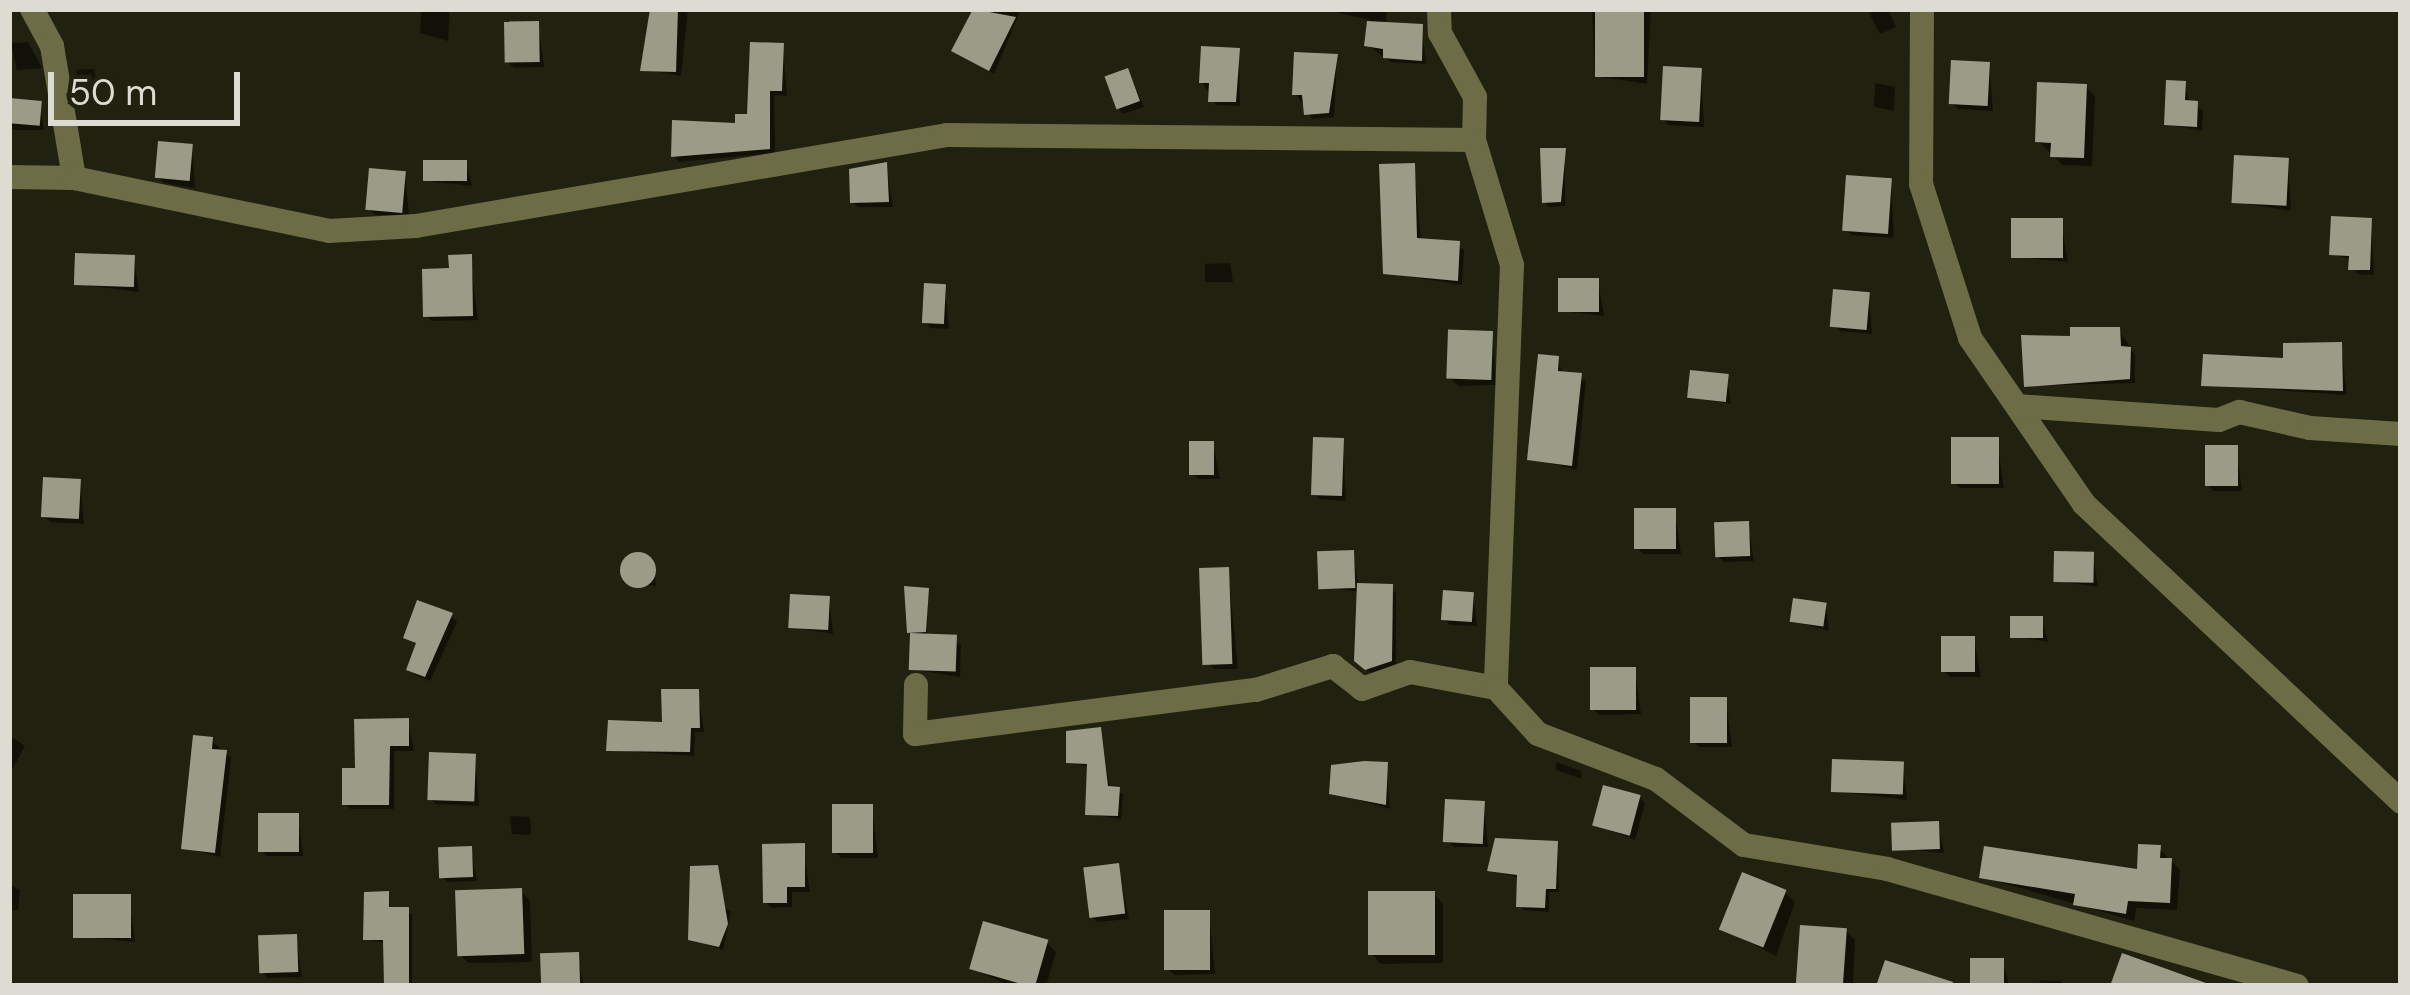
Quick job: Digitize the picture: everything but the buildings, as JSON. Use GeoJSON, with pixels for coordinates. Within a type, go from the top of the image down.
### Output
{"type":"FeatureCollection","features":[{"type":"Feature","properties":{"kind":"street"},"geometry":{"type":"LineString","coordinates":[[32,9],[52,46],[74,178]]}},
{"type":"Feature","properties":{"kind":"street"},"geometry":{"type":"LineString","coordinates":[[1439,9],[1440,32],[1475,98],[1474,140],[1512,265],[1496,688]]}},
{"type":"Feature","properties":{"kind":"street"},"geometry":{"type":"LineString","coordinates":[[1922,9],[1921,184],[1970,338],[2084,504],[2401,802]]}},
{"type":"Feature","properties":{"kind":"street"},"geometry":{"type":"LineString","coordinates":[[9,177],[74,178],[328,231],[416,226],[947,135],[1474,140]]}},
{"type":"Feature","properties":{"kind":"street"},"geometry":{"type":"LineString","coordinates":[[2017,406],[2219,420],[2239,412],[2310,428],[2401,434]]}},
{"type":"Feature","properties":{"kind":"street"},"geometry":{"type":"LineString","coordinates":[[916,686],[915,734],[1256,690],[1333,667],[1362,689],[1410,673],[1496,688],[1538,734],[1656,779],[1744,845],[1887,869],[2297,986]]}}]}
